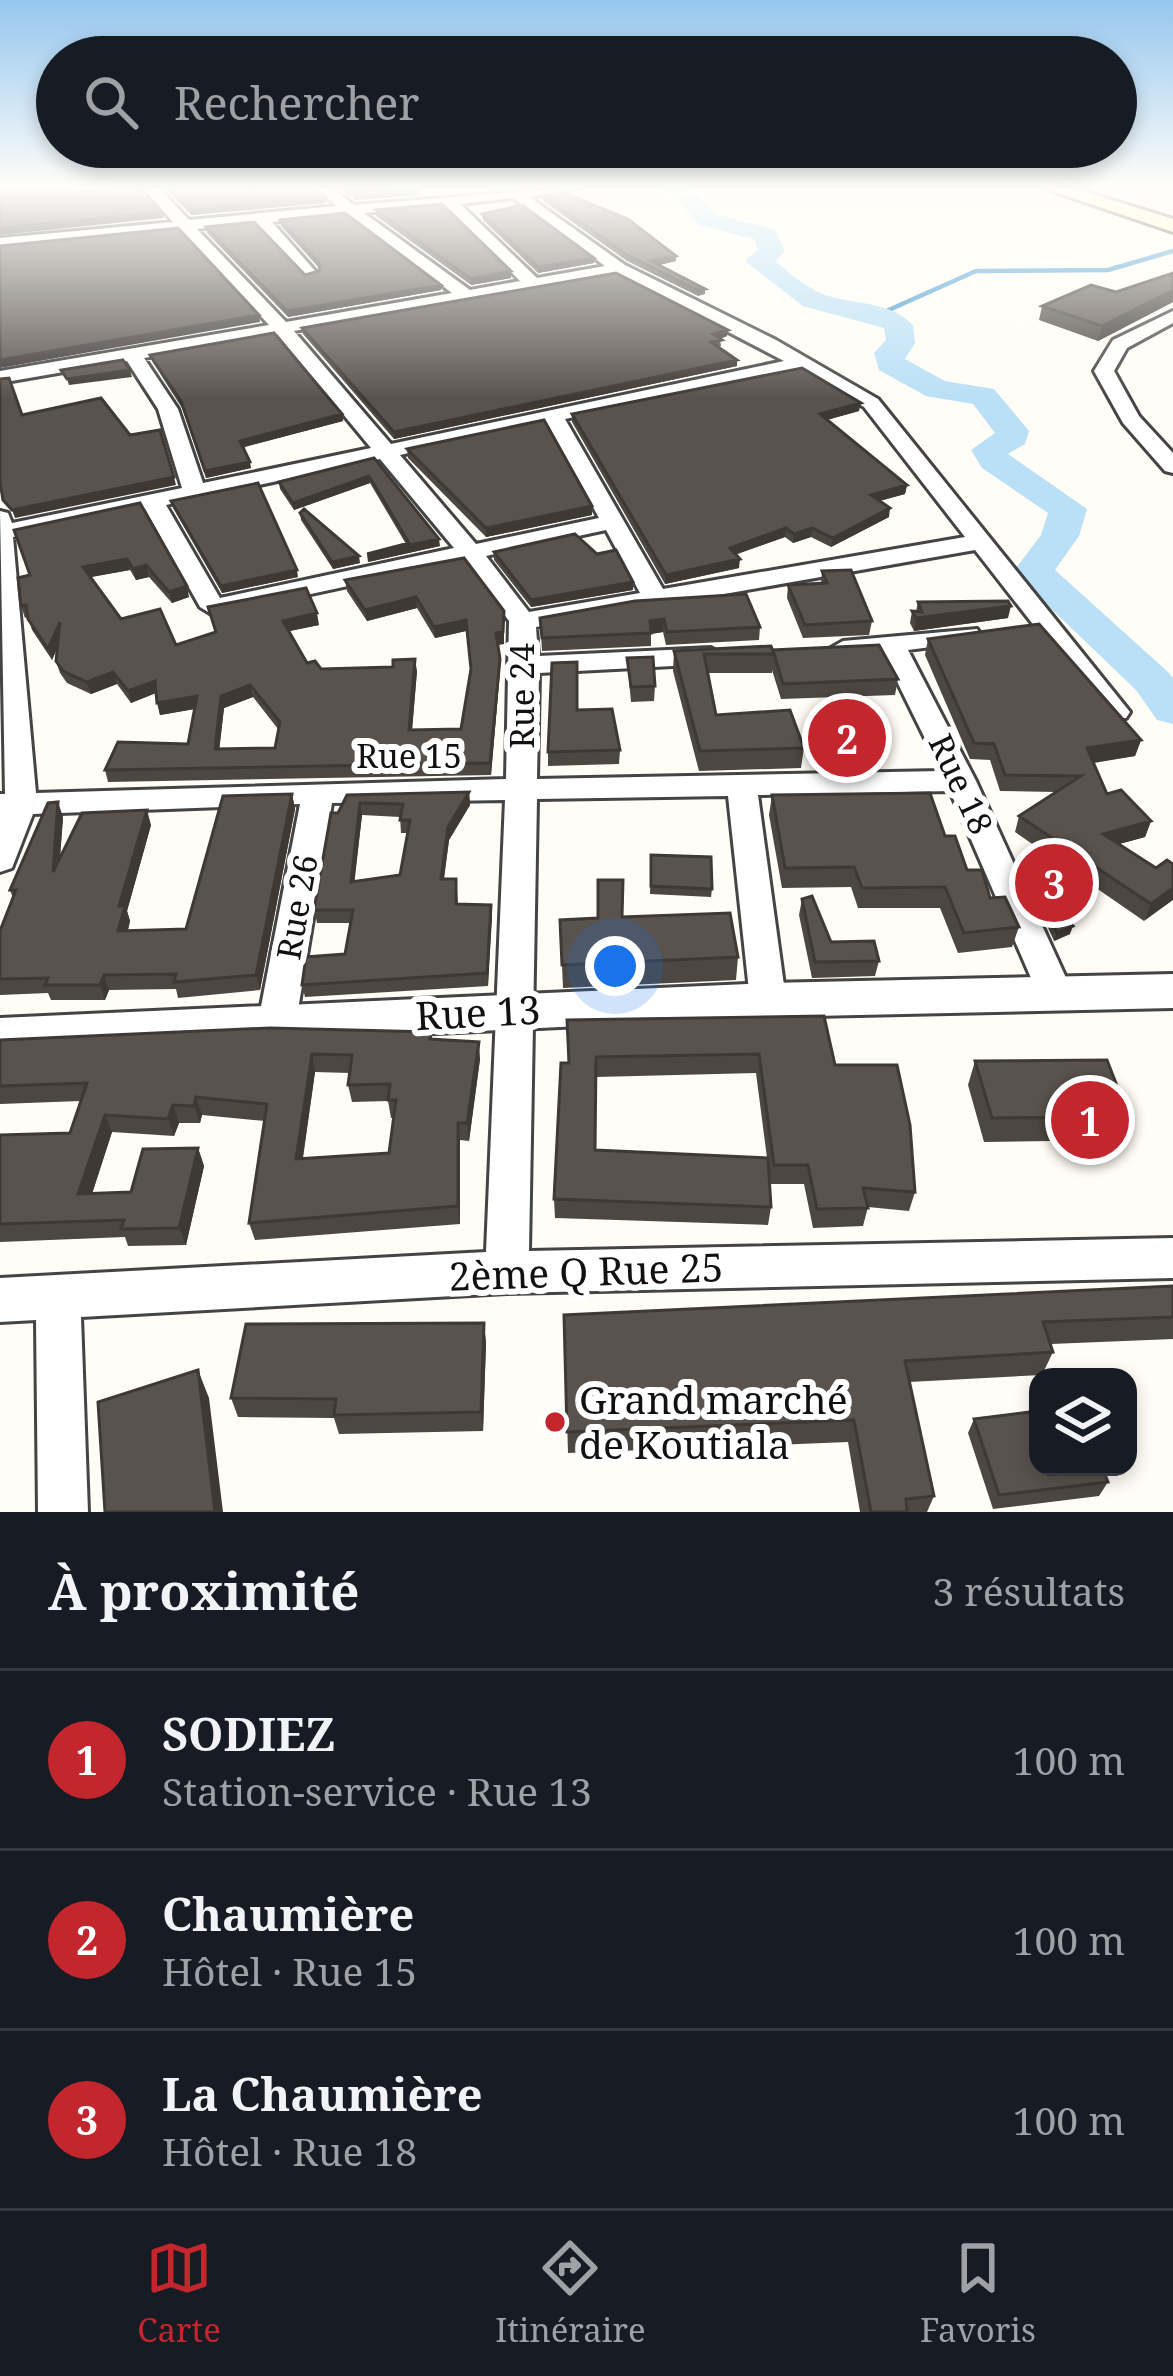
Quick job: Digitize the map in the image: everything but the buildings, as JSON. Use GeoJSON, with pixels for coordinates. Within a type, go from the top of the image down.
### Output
{"type":"FeatureCollection","features":[{"type":"Feature","properties":{"kind":"street","name":"Rue 24"},"geometry":{"type":"LineString","coordinates":[[213,258],[282,328],[387,449],[522,621],[525,664],[507,1272]]}},
{"type":"Feature","properties":{"kind":"street"},"geometry":{"type":"LineString","coordinates":[[296,258],[310,273]]}},
{"type":"Feature","properties":{"kind":"street"},"geometry":{"type":"LineString","coordinates":[[415,258],[467,296]]}},
{"type":"Feature","properties":{"kind":"street"},"geometry":{"type":"LineString","coordinates":[[506,258],[532,284]]}},
{"type":"Feature","properties":{"kind":"street"},"geometry":{"type":"LineString","coordinates":[[604,258],[871,403],[1116,712]]}},
{"type":"Feature","properties":{"kind":"street"},"geometry":{"type":"LineString","coordinates":[[0,376],[620,269]]}},
{"type":"Feature","properties":{"kind":"street"},"geometry":{"type":"LineString","coordinates":[[1173,316],[1120,344],[1104,371],[1130,419],[1173,466]]}},
{"type":"Feature","properties":{"kind":"street"},"geometry":{"type":"LineString","coordinates":[[132,354],[168,410],[193,488]]}},
{"type":"Feature","properties":{"kind":"street"},"geometry":{"type":"LineString","coordinates":[[0,860],[10,805],[1,528],[802,363]]}},
{"type":"Feature","properties":{"kind":"street"},"geometry":{"type":"LineString","coordinates":[[553,416],[655,597]]}},
{"type":"Feature","properties":{"kind":"street"},"geometry":{"type":"LineString","coordinates":[[150,498],[213,608],[616,521]]}},
{"type":"Feature","properties":{"kind":"street"},"geometry":{"type":"LineString","coordinates":[[522,621],[981,542]]}},
{"type":"Feature","properties":{"kind":"street"},"geometry":{"type":"LineString","coordinates":[[809,651],[893,646],[1047,625]]}},
{"type":"Feature","properties":{"kind":"street","name":"Rue 18"},"geometry":{"type":"LineString","coordinates":[[893,646],[962,781],[1054,991]]}},
{"type":"Feature","properties":{"kind":"street"},"geometry":{"type":"LineString","coordinates":[[525,664],[738,654]]}},
{"type":"Feature","properties":{"kind":"street","name":"Rue 15"},"geometry":{"type":"LineString","coordinates":[[10,805],[318,793],[962,781]]}},
{"type":"Feature","properties":{"kind":"street"},"geometry":{"type":"LineString","coordinates":[[742,787],[768,1000]]}},
{"type":"Feature","properties":{"kind":"street","name":"Rue 26"},"geometry":{"type":"LineString","coordinates":[[277,1022],[318,793]]}},
{"type":"Feature","properties":{"kind":"street","name":"Rue 13"},"geometry":{"type":"LineString","coordinates":[[0,1036],[768,1000],[1173,991]]}},
{"type":"Feature","properties":{"kind":"street","name":"2ème Q Rue 25"},"geometry":{"type":"LineString","coordinates":[[0,1300],[507,1272],[1173,1258]]}},
{"type":"Feature","properties":{"kind":"street"},"geometry":{"type":"LineString","coordinates":[[58,1298],[63,1512]]}},
{"type":"Feature","properties":{"kind":"waterway"},"geometry":{"type":"LineString","coordinates":[[763,258],[758,261],[806,297],[894,322],[903,331],[900,343],[889,353],[890,363],[937,389],[983,396],[1012,431],[1013,437],[988,450],[994,461],[1068,509],[1060,536],[1033,572],[1152,681],[1173,710]]}},
{"type":"Feature","properties":{"kind":"waterway"},"geometry":{"type":"LineString","coordinates":[[882,313],[976,271],[1108,270],[1151,258]]}},
{"type":"Feature","properties":{"kind":"place","name":"Chaumière"},"geometry":{"type":"Point","coordinates":[847,738]}},
{"type":"Feature","properties":{"kind":"place","name":"La Chaumière"},"geometry":{"type":"Point","coordinates":[1054,883]}},
{"type":"Feature","properties":{"kind":"place","name":"SODIEZ"},"geometry":{"type":"Point","coordinates":[1090,1120]}},
{"type":"Feature","properties":{"kind":"place","name":"Grand marché de Koutiala"},"geometry":{"type":"Point","coordinates":[555,1422]}}]}
